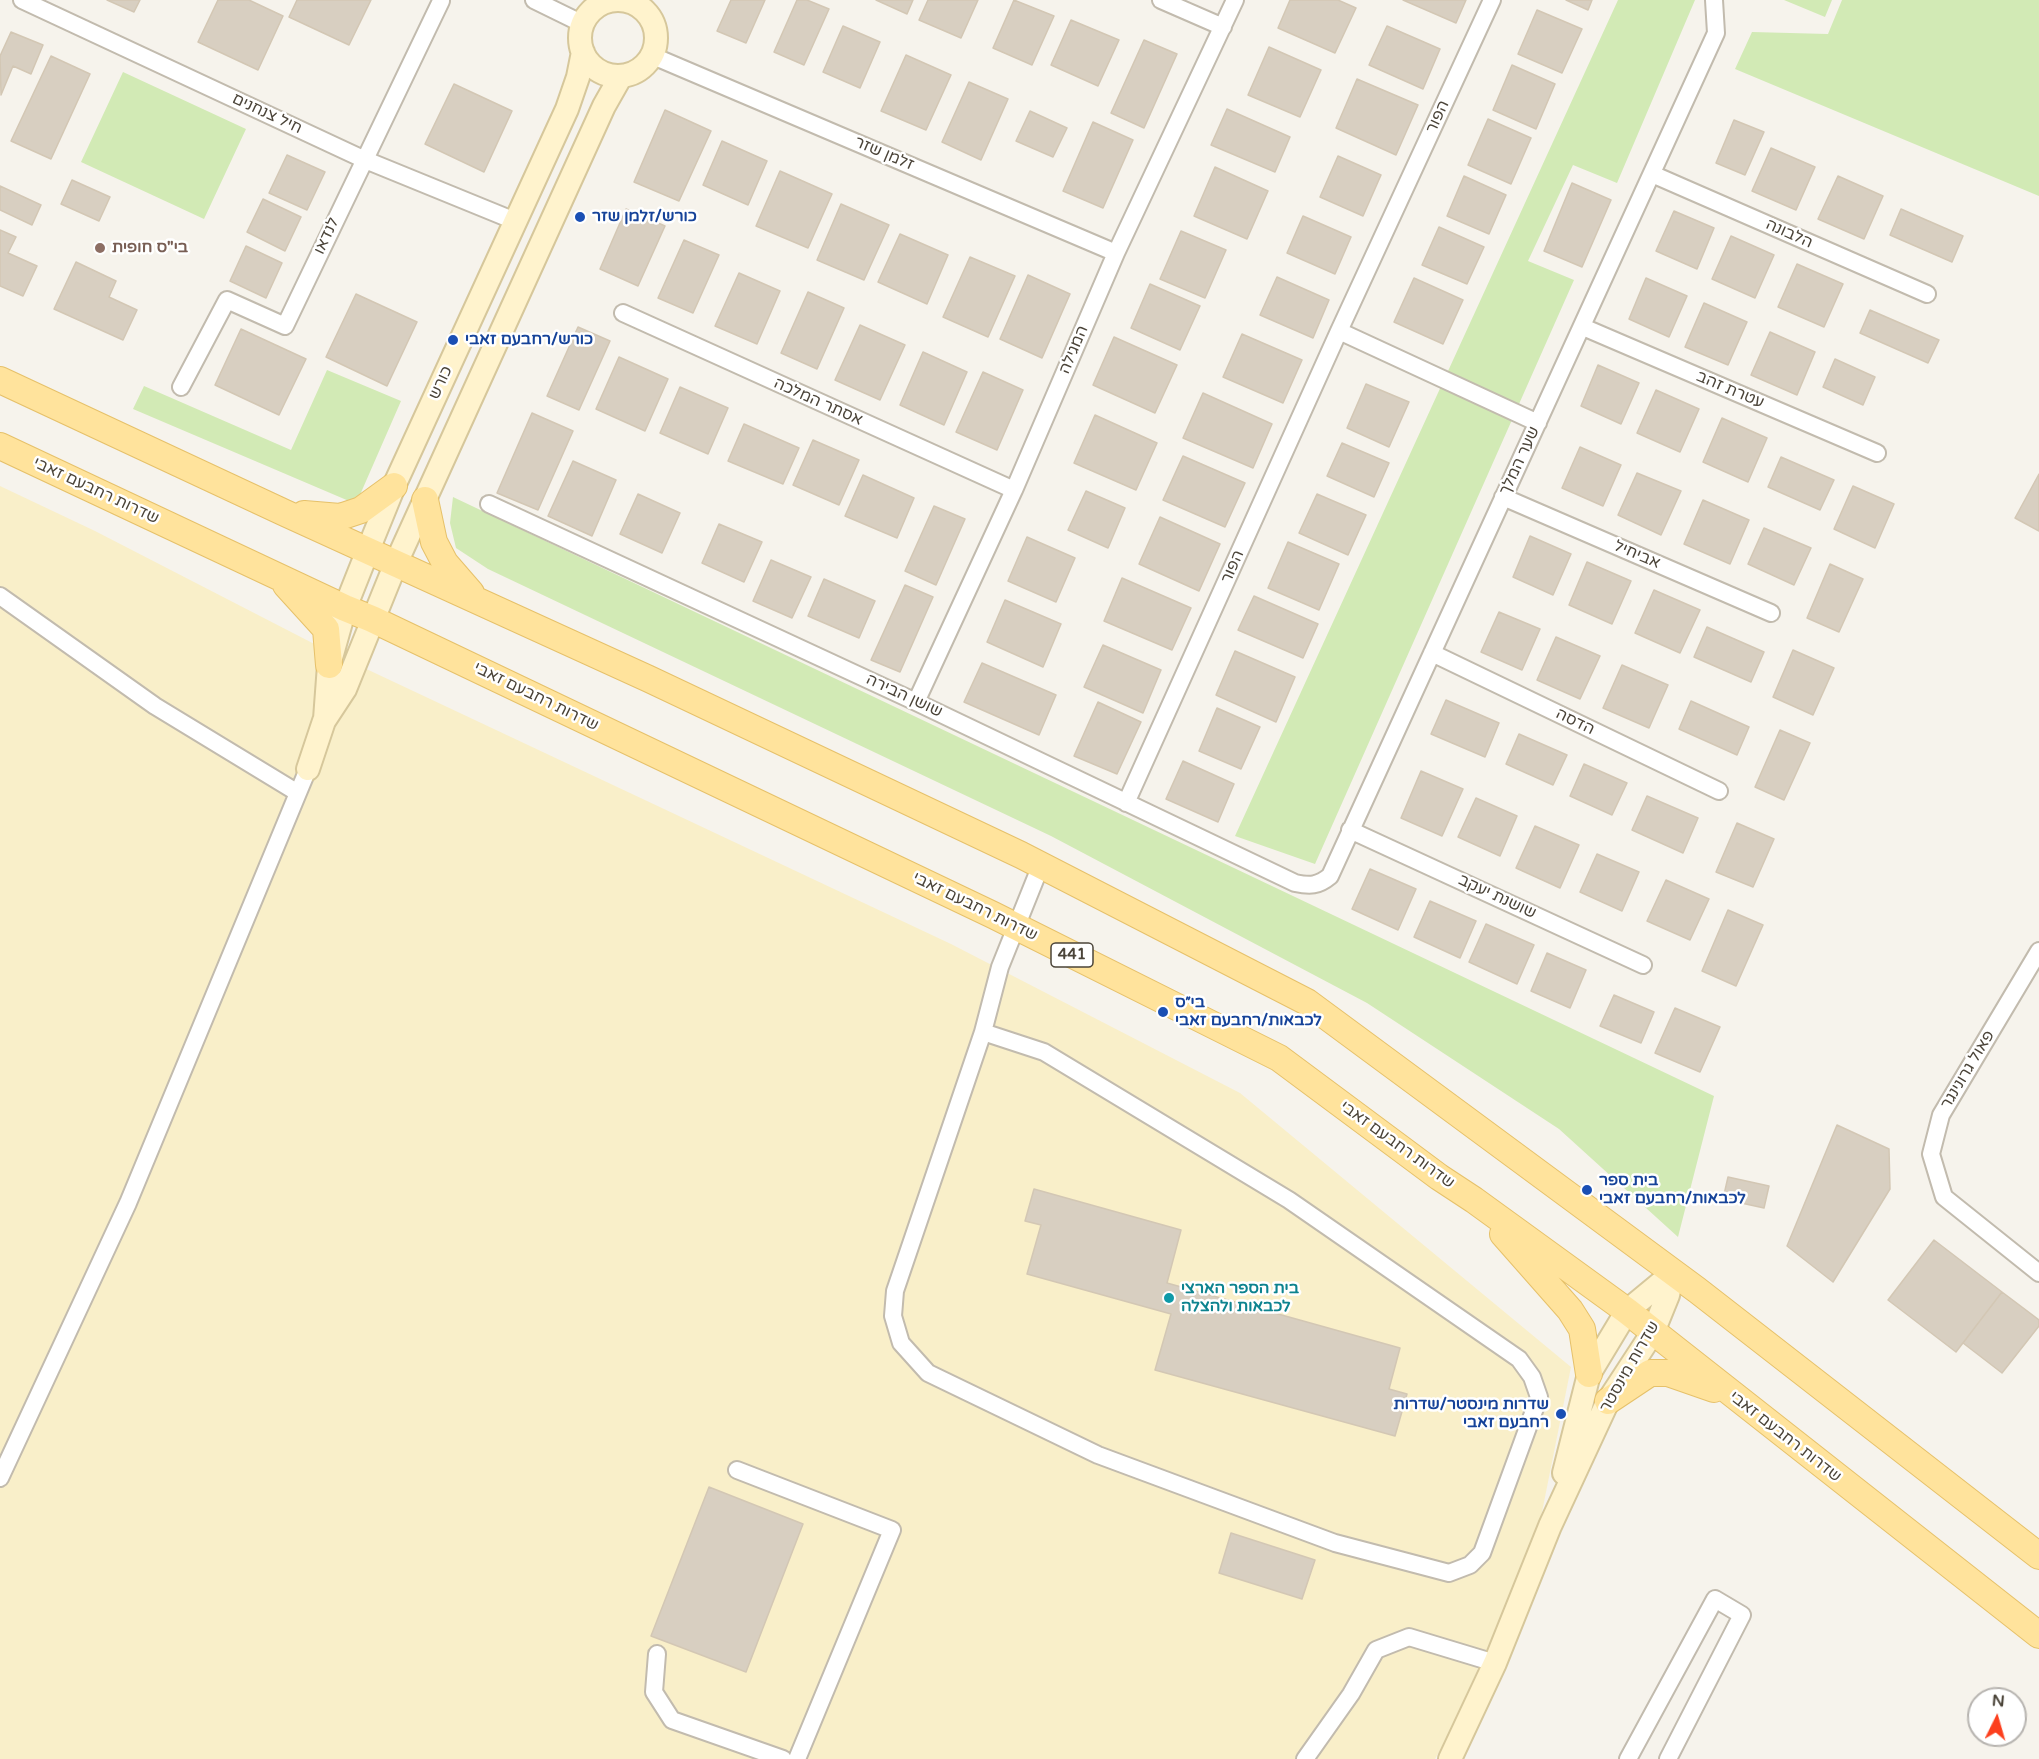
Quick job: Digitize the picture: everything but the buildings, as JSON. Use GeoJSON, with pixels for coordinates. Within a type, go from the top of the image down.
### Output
{"type":"FeatureCollection","features":[{"type":"Feature","properties":{"kind":"main road"},"geometry":{"type":"LineString","coordinates":[[0,380],[649,679],[1041,865],[1307,1002],[1674,1273],[2039,1556]]}},
{"type":"Feature","properties":{"kind":"main road","name":"שדרות רחבעם זאבי"},"geometry":{"type":"LineString","coordinates":[[0,446],[372,619],[1017,927],[1279,1058],[1439,1177],[1627,1311],[2039,1635]]}},
{"type":"Feature","properties":{"kind":"main road"},"geometry":{"type":"LineString","coordinates":[[285,513],[340,517],[361,510],[394,486]]}},
{"type":"Feature","properties":{"kind":"main road"},"geometry":{"type":"LineString","coordinates":[[425,500],[434,542],[445,563],[477,600]]}},
{"type":"Feature","properties":{"kind":"main road"},"geometry":{"type":"LineString","coordinates":[[280,578],[326,629],[329,665]]}},
{"type":"Feature","properties":{"kind":"main road"},"geometry":{"type":"LineString","coordinates":[[1474,1200],[1570,1310],[1582,1329],[1589,1374]]}},
{"type":"Feature","properties":{"kind":"main road"},"geometry":{"type":"LineString","coordinates":[[1608,1401],[1650,1373],[1668,1373],[1731,1395]]}},
{"type":"Feature","properties":{"kind":"street","name":"חיל צנחנים"},"geometry":{"type":"LineString","coordinates":[[22,0],[363,159],[515,221]]}},
{"type":"Feature","properties":{"kind":"street"},"geometry":{"type":"LineString","coordinates":[[534,0],[583,24]]}},
{"type":"Feature","properties":{"kind":"street"},"geometry":{"type":"LineString","coordinates":[[1161,0],[1222,27]]}},
{"type":"Feature","properties":{"kind":"street","name":"המגילה"},"geometry":{"type":"LineString","coordinates":[[916,702],[1014,490],[1116,253],[1235,0]]}},
{"type":"Feature","properties":{"kind":"street","name":"הפור"},"geometry":{"type":"LineString","coordinates":[[1126,803],[1339,331],[1492,0]]}},
{"type":"Feature","properties":{"kind":"street","name":"שער המלך"},"geometry":{"type":"LineString","coordinates":[[1318,885],[1330,876],[1716,33],[1714,0]]}},
{"type":"Feature","properties":{"kind":"street","name":"לנדאו"},"geometry":{"type":"LineString","coordinates":[[181,387],[227,300],[285,326],[363,159],[441,1]]}},
{"type":"Feature","properties":{"kind":"street"},"geometry":{"type":"LineString","coordinates":[[626,1],[636,4],[645,11],[656,10],[657,38],[653,56],[640,70],[621,76],[609,75],[589,63],[583,52],[580,33],[583,24],[588,15],[605,2],[626,1]]}},
{"type":"Feature","properties":{"kind":"street","name":"כורש"},"geometry":{"type":"LineString","coordinates":[[308,769],[324,721],[329,665],[345,608],[394,486],[567,109],[578,77],[583,52]]}},
{"type":"Feature","properties":{"kind":"street","name":"זלמן שזר"},"geometry":{"type":"LineString","coordinates":[[653,56],[1116,253]]}},
{"type":"Feature","properties":{"kind":"street","name":"כורש"},"geometry":{"type":"LineString","coordinates":[[324,721],[345,689],[396,563],[604,106],[621,76]]}},
{"type":"Feature","properties":{"kind":"street","name":"הלבונה"},"geometry":{"type":"LineString","coordinates":[[1652,174],[1927,294]]}},
{"type":"Feature","properties":{"kind":"street","name":"אסתר המלכה"},"geometry":{"type":"LineString","coordinates":[[623,313],[1014,490]]}},
{"type":"Feature","properties":{"kind":"street","name":"עטרת זהב"},"geometry":{"type":"LineString","coordinates":[[1583,327],[1877,453]]}},
{"type":"Feature","properties":{"kind":"street"},"geometry":{"type":"LineString","coordinates":[[1339,331],[1538,423]]}},
{"type":"Feature","properties":{"kind":"street","name":"אביחיל"},"geometry":{"type":"LineString","coordinates":[[1503,497],[1771,613]]}},
{"type":"Feature","properties":{"kind":"street","name":"שושן הבירה"},"geometry":{"type":"LineString","coordinates":[[489,504],[916,702],[1295,883],[1318,885]]}},
{"type":"Feature","properties":{"kind":"street"},"geometry":{"type":"LineString","coordinates":[[0,596],[155,706],[298,793]]}},
{"type":"Feature","properties":{"kind":"street","name":"הדסה"},"geometry":{"type":"LineString","coordinates":[[1432,653],[1719,791]]}},
{"type":"Feature","properties":{"kind":"street"},"geometry":{"type":"LineString","coordinates":[[0,1478],[128,1203],[308,769]]}},
{"type":"Feature","properties":{"kind":"street","name":"שושנת יעקב"},"geometry":{"type":"LineString","coordinates":[[1350,830],[1643,964]]}},
{"type":"Feature","properties":{"kind":"street"},"geometry":{"type":"LineString","coordinates":[[983,1032],[1044,1052],[1289,1200],[1519,1359],[1532,1377],[1539,1397],[1482,1553],[1470,1565],[1449,1573],[1335,1544],[1098,1455],[928,1373],[901,1343],[893,1316],[895,1291],[983,1032],[1000,967],[1041,865]]}},
{"type":"Feature","properties":{"kind":"street","name":"פאול גרונינגר"},"geometry":{"type":"LineString","coordinates":[[2039,951],[1941,1115],[1931,1154],[1944,1197],[2039,1273]]}},
{"type":"Feature","properties":{"kind":"street","name":"שדרות מינסטר"},"geometry":{"type":"LineString","coordinates":[[1550,1526],[1589,1374],[1627,1311],[1674,1273]]}},
{"type":"Feature","properties":{"kind":"street","name":"שדרות מינסטר"},"geometry":{"type":"LineString","coordinates":[[1450,1759],[1495,1663],[1550,1526],[1608,1401],[1653,1332],[1674,1273]]}},
{"type":"Feature","properties":{"kind":"street"},"geometry":{"type":"LineString","coordinates":[[737,1470],[892,1530],[797,1759]]}},
{"type":"Feature","properties":{"kind":"street"},"geometry":{"type":"LineString","coordinates":[[1628,1759],[1715,1599],[1742,1615],[1668,1759]]}},
{"type":"Feature","properties":{"kind":"street"},"geometry":{"type":"LineString","coordinates":[[1305,1759],[1351,1694],[1376,1650],[1409,1637],[1495,1663]]}},
{"type":"Feature","properties":{"kind":"street"},"geometry":{"type":"LineString","coordinates":[[657,1654],[654,1692],[672,1720],[783,1759]]}},
{"type":"Feature","properties":{"kind":"green space"},"geometry":{"type":"Polygon","coordinates":[[[1618,0],[1695,0],[1617,183],[1573,165],[1528,261],[1574,280],[1315,864],[1235,836],[1618,0]]]}},
{"type":"Feature","properties":{"kind":"green space"},"geometry":{"type":"Polygon","coordinates":[[[1784,0],[1832,0],[1825,17],[1784,0]]]}},
{"type":"Feature","properties":{"kind":"green space"},"geometry":{"type":"Polygon","coordinates":[[[1842,0],[2039,0],[2039,196],[1735,69],[1752,32],[1828,34],[1842,0]]]}},
{"type":"Feature","properties":{"kind":"green space"},"geometry":{"type":"Polygon","coordinates":[[[123,72],[246,129],[204,219],[81,162],[123,72]]]}},
{"type":"Feature","properties":{"kind":"green space"},"geometry":{"type":"Polygon","coordinates":[[[327,370],[401,401],[356,504],[133,409],[144,386],[291,450],[327,370]]]}},
{"type":"Feature","properties":{"kind":"green space"},"geometry":{"type":"Polygon","coordinates":[[[453,497],[1714,1096],[1678,1237],[1559,1129],[1367,1003],[1051,836],[488,569],[456,548],[450,523],[453,497]]]}},
{"type":"Feature","properties":{"kind":"sand"},"geometry":{"type":"Polygon","coordinates":[[[0,486],[95,531],[326,650],[951,944],[1240,1093],[1571,1367],[1537,1537],[1447,1738],[1435,1759],[0,1759],[0,486]]]}},
{"type":"Feature","properties":{"kind":"place","name":"כורש/זלמן שזר"},"geometry":{"type":"Point","coordinates":[580,217]}},
{"type":"Feature","properties":{"kind":"place","name":"בי\"ס חופית"},"geometry":{"type":"Point","coordinates":[100,248]}},
{"type":"Feature","properties":{"kind":"place","name":"כורש/רחבעם זאבי"},"geometry":{"type":"Point","coordinates":[453,340]}},
{"type":"Feature","properties":{"kind":"place","name":"בי״ס לכבאות/רחבעם זאבי"},"geometry":{"type":"Point","coordinates":[1163,1012]}},
{"type":"Feature","properties":{"kind":"place","name":"בית ספר לכבאות/רחבעם זאבי"},"geometry":{"type":"Point","coordinates":[1587,1190]}},
{"type":"Feature","properties":{"kind":"place","name":"בית הספר הארצי לכבאות ולהצלה"},"geometry":{"type":"Point","coordinates":[1169,1298]}},
{"type":"Feature","properties":{"kind":"place","name":"שדרות מינסטר/שדרות רחבעם זאבי"},"geometry":{"type":"Point","coordinates":[1561,1414]}}]}
